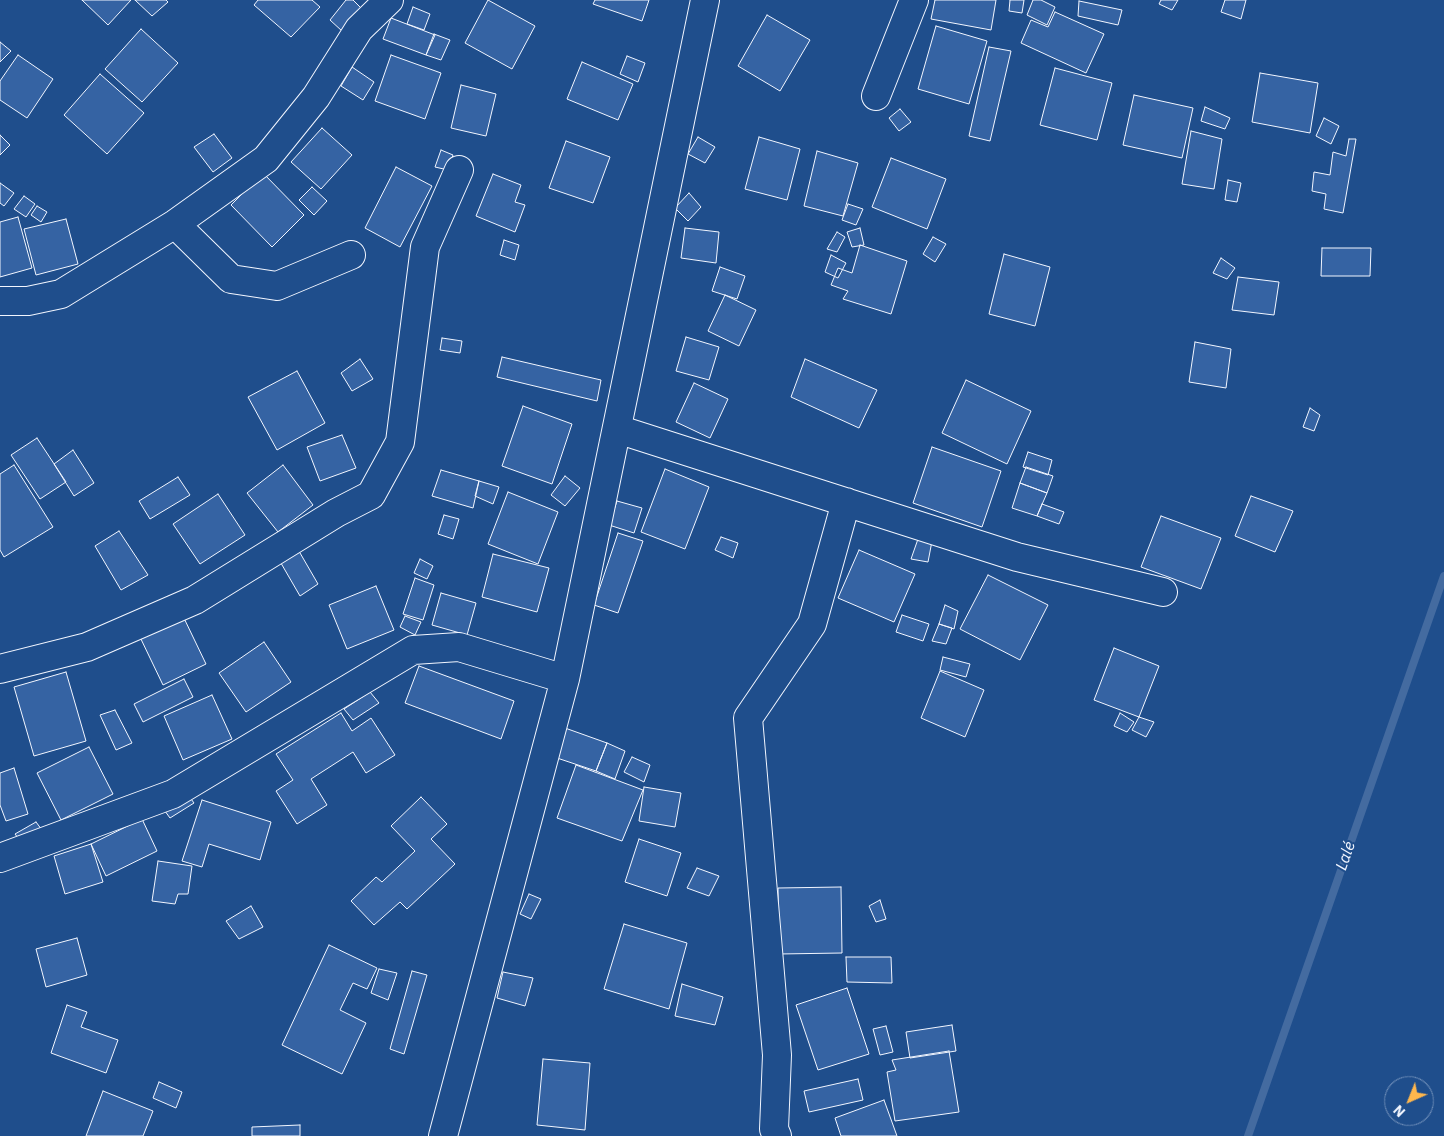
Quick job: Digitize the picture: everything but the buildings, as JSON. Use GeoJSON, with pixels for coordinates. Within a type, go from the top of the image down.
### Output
{"type":"FeatureCollection","features":[{"type":"Feature","properties":{"kind":"street"},"geometry":{"type":"LineString","coordinates":[[0,301],[28,300],[61,294],[176,224],[266,158],[316,97],[359,29],[389,0]]}},
{"type":"Feature","properties":{"kind":"street"},"geometry":{"type":"LineString","coordinates":[[443,1136],[565,679],[705,0]]}},
{"type":"Feature","properties":{"kind":"street"},"geometry":{"type":"LineString","coordinates":[[876,96],[914,0]]}},
{"type":"Feature","properties":{"kind":"street"},"geometry":{"type":"LineString","coordinates":[[0,669],[88,647],[195,600],[336,513],[371,495],[400,442],[425,247],[459,170]]}},
{"type":"Feature","properties":{"kind":"street"},"geometry":{"type":"LineString","coordinates":[[176,224],[231,279],[277,286],[351,255]]}},
{"type":"Feature","properties":{"kind":"street"},"geometry":{"type":"LineString","coordinates":[[617,428],[1018,557],[1163,592]]}},
{"type":"Feature","properties":{"kind":"street"},"geometry":{"type":"LineString","coordinates":[[777,1136],[774,1128],[777,1055],[748,718],[812,624],[846,502]]}},
{"type":"Feature","properties":{"kind":"street"},"geometry":{"type":"LineString","coordinates":[[0,858],[173,794],[413,650],[459,647],[565,679]]}},
{"type":"Feature","properties":{"kind":"waterway","name":"Lalé"},"geometry":{"type":"LineString","coordinates":[[1248,1136],[1444,576]]}}]}
